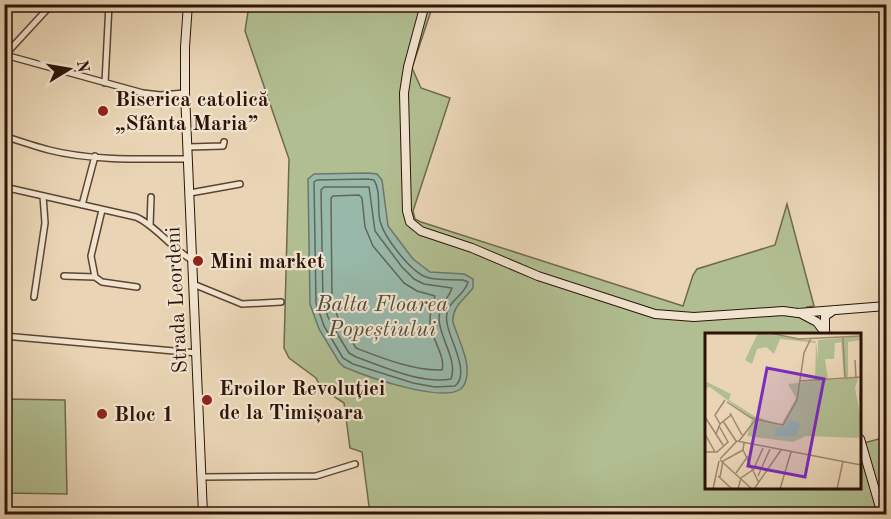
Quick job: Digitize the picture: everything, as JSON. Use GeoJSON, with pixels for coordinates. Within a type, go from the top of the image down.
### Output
{"type":"FeatureCollection","features":[{"type":"Feature","properties":{"kind":"street"},"geometry":{"type":"LineString","coordinates":[[4,75],[5,56],[52,4]]}},
{"type":"Feature","properties":{"kind":"street"},"geometry":{"type":"LineString","coordinates":[[105,83],[109,4]]}},
{"type":"Feature","properties":{"kind":"street","name":"Strada Leordeni"},"geometry":{"type":"LineString","coordinates":[[188,4],[184,47],[185,93],[203,514]]}},
{"type":"Feature","properties":{"kind":"street"},"geometry":{"type":"LineString","coordinates":[[425,4],[408,67],[404,93],[407,211],[408,219],[414,228],[472,248],[537,276],[655,314],[686,317],[783,311],[820,316],[839,309],[886,306]]}},
{"type":"Feature","properties":{"kind":"street"},"geometry":{"type":"LineString","coordinates":[[5,56],[150,95],[185,93]]}},
{"type":"Feature","properties":{"kind":"street"},"geometry":{"type":"LineString","coordinates":[[4,136],[50,151],[139,159],[188,159]]}},
{"type":"Feature","properties":{"kind":"street"},"geometry":{"type":"LineString","coordinates":[[188,147],[223,146],[224,142]]}},
{"type":"Feature","properties":{"kind":"street"},"geometry":{"type":"LineString","coordinates":[[82,205],[96,156]]}},
{"type":"Feature","properties":{"kind":"street"},"geometry":{"type":"LineString","coordinates":[[190,193],[240,184]]}},
{"type":"Feature","properties":{"kind":"street"},"geometry":{"type":"LineString","coordinates":[[4,187],[136,217],[192,260]]}},
{"type":"Feature","properties":{"kind":"street"},"geometry":{"type":"LineString","coordinates":[[34,297],[45,223],[43,196]]}},
{"type":"Feature","properties":{"kind":"street"},"geometry":{"type":"LineString","coordinates":[[150,226],[151,197]]}},
{"type":"Feature","properties":{"kind":"street"},"geometry":{"type":"LineString","coordinates":[[95,277],[92,256],[102,210]]}},
{"type":"Feature","properties":{"kind":"street"},"geometry":{"type":"LineString","coordinates":[[64,276],[95,277],[102,282],[137,288]]}},
{"type":"Feature","properties":{"kind":"street"},"geometry":{"type":"LineString","coordinates":[[193,284],[242,304],[281,302]]}},
{"type":"Feature","properties":{"kind":"street"},"geometry":{"type":"LineString","coordinates":[[820,316],[826,333]]}},
{"type":"Feature","properties":{"kind":"street"},"geometry":{"type":"LineString","coordinates":[[4,336],[197,353]]}},
{"type":"Feature","properties":{"kind":"street"},"geometry":{"type":"LineString","coordinates":[[861,442],[882,514]]}},
{"type":"Feature","properties":{"kind":"street"},"geometry":{"type":"LineString","coordinates":[[202,477],[316,476],[355,464]]}},
{"type":"Feature","properties":{"kind":"green space"},"geometry":{"type":"Polygon","coordinates":[[[249,5],[433,5],[412,68],[421,88],[450,98],[413,211],[415,219],[683,306],[697,269],[775,245],[787,204],[814,306],[807,307],[810,320],[822,333],[705,333],[705,489],[861,489],[861,454],[878,514],[370,514],[362,452],[350,448],[344,403],[321,388],[316,378],[289,358],[284,348],[289,159],[245,31],[249,5]]]}},
{"type":"Feature","properties":{"kind":"green space"},"geometry":{"type":"Polygon","coordinates":[[[5,399],[65,400],[67,494],[5,493],[5,399]]]}},
{"type":"Feature","properties":{"kind":"green space"},"geometry":{"type":"Polygon","coordinates":[[[886,437],[886,514],[885,514],[864,443],[886,437]]]}},
{"type":"Feature","properties":{"kind":"water","name":"Balta Floarea Popeștiului"},"geometry":{"type":"Polygon","coordinates":[[[314,174],[377,174],[382,180],[388,226],[413,259],[430,272],[464,274],[473,279],[473,288],[457,307],[453,316],[467,370],[464,385],[456,391],[426,392],[407,388],[344,367],[319,329],[310,304],[308,179],[314,174]]]}},
{"type":"Feature","properties":{"kind":"place","name":"Biserica catolică „Sfânta Maria”"},"geometry":{"type":"Point","coordinates":[103,111]}},
{"type":"Feature","properties":{"kind":"place","name":"Mini market"},"geometry":{"type":"Point","coordinates":[198,261]}},
{"type":"Feature","properties":{"kind":"place","name":"Eroilor Revoluției de la Timișoara"},"geometry":{"type":"Point","coordinates":[207,400]}},
{"type":"Feature","properties":{"kind":"place","name":"Bloc 1"},"geometry":{"type":"Point","coordinates":[102,414]}}]}
